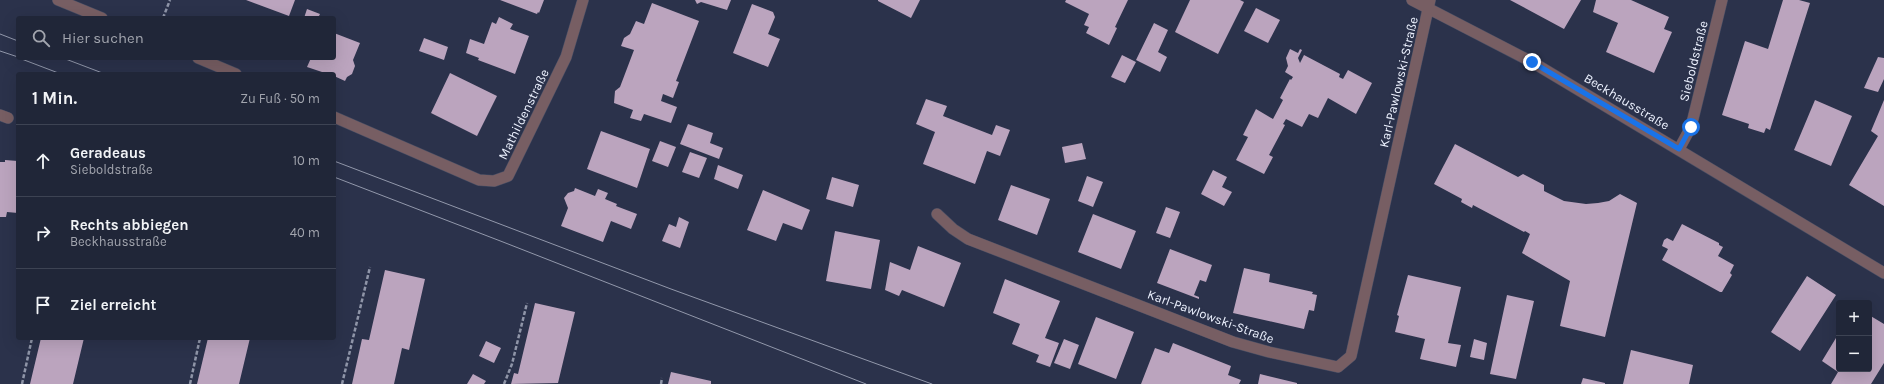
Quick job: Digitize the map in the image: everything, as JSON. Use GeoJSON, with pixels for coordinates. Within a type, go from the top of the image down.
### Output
{"type":"FeatureCollection","features":[{"type":"Feature","properties":{"kind":"street"},"geometry":{"type":"LineString","coordinates":[[58,0],[97,16]]}},
{"type":"Feature","properties":{"kind":"street","name":"Mathildenstraße"},"geometry":{"type":"LineString","coordinates":[[336,118],[479,180],[494,181],[508,176],[566,57],[583,0]]}},
{"type":"Feature","properties":{"kind":"street","name":"Beckhausstraße"},"geometry":{"type":"LineString","coordinates":[[1412,0],[1430,4],[1532,62],[1884,273]]}},
{"type":"Feature","properties":{"kind":"street","name":"Sieboldstraße"},"geometry":{"type":"LineString","coordinates":[[1679,149],[1691,127],[1722,0]]}},
{"type":"Feature","properties":{"kind":"street","name":"Karl-Pawlowski-Straße"},"geometry":{"type":"LineString","coordinates":[[937,214],[953,229],[968,239],[1226,339],[1269,352],[1338,367],[1351,356],[1430,4]]}},
{"type":"Feature","properties":{"kind":"street"},"geometry":{"type":"LineString","coordinates":[[203,60],[231,72]]}},
{"type":"Feature","properties":{"kind":"path"},"geometry":{"type":"LineString","coordinates":[[164,16],[170,0]]}},
{"type":"Feature","properties":{"kind":"path"},"geometry":{"type":"LineString","coordinates":[[342,384],[370,267]]}},
{"type":"Feature","properties":{"kind":"path"},"geometry":{"type":"LineString","coordinates":[[504,384],[512,364],[527,303]]}},
{"type":"Feature","properties":{"kind":"path"},"geometry":{"type":"LineString","coordinates":[[22,384],[32,340]]}},
{"type":"Feature","properties":{"kind":"path"},"geometry":{"type":"LineString","coordinates":[[190,384],[200,340]]}},
{"type":"Feature","properties":{"kind":"path"},"geometry":{"type":"LineString","coordinates":[[660,384],[662,378]]}},
{"type":"Feature","properties":{"kind":"building"},"geometry":{"type":"Polygon","coordinates":[[[246,0],[295,0],[289,16],[246,0]]]}},
{"type":"Feature","properties":{"kind":"building"},"geometry":{"type":"Polygon","coordinates":[[[500,0],[544,0],[539,13],[538,12],[537,14],[500,0]]]}},
{"type":"Feature","properties":{"kind":"building"},"geometry":{"type":"Polygon","coordinates":[[[695,0],[731,0],[727,10],[701,2],[697,4],[695,0]]]}},
{"type":"Feature","properties":{"kind":"building"},"geometry":{"type":"Polygon","coordinates":[[[878,0],[920,0],[911,18],[878,0]]]}},
{"type":"Feature","properties":{"kind":"building"},"geometry":{"type":"Polygon","coordinates":[[[1066,0],[1128,0],[1115,27],[1117,28],[1109,45],[1086,33],[1089,27],[1084,25],[1089,14],[1065,2],[1066,0]]]}},
{"type":"Feature","properties":{"kind":"building"},"geometry":{"type":"Polygon","coordinates":[[[1190,0],[1240,0],[1244,2],[1218,54],[1175,32],[1190,0]]]}},
{"type":"Feature","properties":{"kind":"building"},"geometry":{"type":"Polygon","coordinates":[[[1510,0],[1581,0],[1564,29],[1510,0]]]}},
{"type":"Feature","properties":{"kind":"building"},"geometry":{"type":"Polygon","coordinates":[[[1596,0],[1631,0],[1669,17],[1664,29],[1672,32],[1654,73],[1606,52],[1618,23],[1593,12],[1596,0]]]}},
{"type":"Feature","properties":{"kind":"building"},"geometry":{"type":"Polygon","coordinates":[[[1783,0],[1799,0],[1810,3],[1770,130],[1766,128],[1764,133],[1748,128],[1749,124],[1722,115],[1745,41],[1768,49],[1783,0]]]}},
{"type":"Feature","properties":{"kind":"building"},"geometry":{"type":"Polygon","coordinates":[[[652,3],[699,21],[676,81],[679,82],[673,98],[663,94],[661,101],[677,107],[671,123],[644,114],[641,121],[630,118],[633,110],[614,103],[615,91],[620,87],[634,50],[621,46],[624,38],[630,34],[636,21],[644,24],[652,3]]]}},
{"type":"Feature","properties":{"kind":"building"},"geometry":{"type":"Polygon","coordinates":[[[752,4],[773,12],[775,17],[768,34],[780,39],[768,67],[733,53],[752,4]]]}},
{"type":"Feature","properties":{"kind":"building"},"geometry":{"type":"Polygon","coordinates":[[[1256,8],[1280,20],[1268,43],[1244,31],[1256,8]]]}},
{"type":"Feature","properties":{"kind":"building"},"geometry":{"type":"Polygon","coordinates":[[[307,9],[320,14],[319,16],[305,16],[307,9]]]}},
{"type":"Feature","properties":{"kind":"building"},"geometry":{"type":"Polygon","coordinates":[[[499,17],[513,24],[510,29],[529,36],[515,74],[478,60],[479,58],[466,53],[470,39],[484,44],[492,22],[496,24],[499,17]]]}},
{"type":"Feature","properties":{"kind":"building"},"geometry":{"type":"Polygon","coordinates":[[[1154,23],[1168,30],[1158,52],[1167,57],[1160,72],[1136,60],[1154,23]]]}},
{"type":"Feature","properties":{"kind":"building"},"geometry":{"type":"Polygon","coordinates":[[[336,34],[360,43],[353,60],[355,66],[352,74],[347,77],[345,81],[336,77],[336,72],[322,72],[307,67],[310,60],[336,60],[336,34]]]}},
{"type":"Feature","properties":{"kind":"building"},"geometry":{"type":"Polygon","coordinates":[[[424,38],[448,47],[444,60],[419,51],[424,38]]]}},
{"type":"Feature","properties":{"kind":"building"},"geometry":{"type":"Polygon","coordinates":[[[1290,49],[1298,53],[1300,49],[1302,50],[1298,58],[1300,63],[1304,55],[1340,74],[1339,77],[1343,79],[1348,70],[1372,83],[1356,114],[1328,98],[1318,118],[1309,114],[1302,127],[1286,119],[1283,124],[1285,125],[1269,155],[1273,157],[1264,174],[1236,160],[1248,137],[1243,135],[1256,109],[1273,119],[1283,100],[1280,98],[1290,79],[1291,80],[1293,77],[1285,72],[1288,66],[1286,58],[1290,49]]]}},
{"type":"Feature","properties":{"kind":"building"},"geometry":{"type":"Polygon","coordinates":[[[1122,55],[1136,62],[1125,83],[1111,77],[1122,55]]]}},
{"type":"Feature","properties":{"kind":"building"},"geometry":{"type":"Polygon","coordinates":[[[1878,57],[1884,58],[1884,79],[1878,92],[1864,88],[1878,57]]]}},
{"type":"Feature","properties":{"kind":"building"},"geometry":{"type":"Polygon","coordinates":[[[450,73],[497,96],[477,136],[431,113],[450,73]]]}},
{"type":"Feature","properties":{"kind":"building"},"geometry":{"type":"Polygon","coordinates":[[[926,99],[947,106],[943,116],[992,135],[996,125],[1010,130],[1000,156],[987,151],[975,184],[923,164],[935,132],[916,124],[926,99]]]}},
{"type":"Feature","properties":{"kind":"building"},"geometry":{"type":"Polygon","coordinates":[[[1815,100],[1852,116],[1831,166],[1794,150],[1815,100]]]}},
{"type":"Feature","properties":{"kind":"building"},"geometry":{"type":"Polygon","coordinates":[[[1884,100],[1884,206],[1849,185],[1878,136],[1871,131],[1884,100]]]}},
{"type":"Feature","properties":{"kind":"building"},"geometry":{"type":"Polygon","coordinates":[[[688,124],[713,133],[710,143],[723,148],[719,159],[680,144],[688,124]]]}},
{"type":"Feature","properties":{"kind":"building"},"geometry":{"type":"Polygon","coordinates":[[[601,131],[650,149],[637,188],[587,169],[601,131]]]}},
{"type":"Feature","properties":{"kind":"building"},"geometry":{"type":"Polygon","coordinates":[[[660,141],[676,147],[668,167],[652,161],[660,141]]]}},
{"type":"Feature","properties":{"kind":"building"},"geometry":{"type":"Polygon","coordinates":[[[1082,143],[1086,159],[1065,163],[1062,147],[1082,143]]]}},
{"type":"Feature","properties":{"kind":"building"},"geometry":{"type":"Polygon","coordinates":[[[1455,144],[1518,177],[1523,174],[1544,185],[1544,191],[1564,201],[1586,204],[1598,203],[1609,201],[1620,194],[1637,203],[1605,337],[1560,326],[1570,281],[1522,253],[1530,234],[1473,205],[1472,208],[1461,202],[1462,199],[1434,184],[1455,144]]]}},
{"type":"Feature","properties":{"kind":"building"},"geometry":{"type":"Polygon","coordinates":[[[690,152],[707,158],[699,178],[682,172],[690,152]]]}},
{"type":"Feature","properties":{"kind":"building"},"geometry":{"type":"Polygon","coordinates":[[[5,160],[16,161],[16,213],[7,212],[6,217],[0,217],[0,162],[5,162],[5,160]]]}},
{"type":"Feature","properties":{"kind":"building"},"geometry":{"type":"Polygon","coordinates":[[[718,165],[743,175],[738,189],[714,179],[718,165]]]}},
{"type":"Feature","properties":{"kind":"building"},"geometry":{"type":"Polygon","coordinates":[[[1213,170],[1227,177],[1222,187],[1232,192],[1224,206],[1201,194],[1213,170]]]}},
{"type":"Feature","properties":{"kind":"building"},"geometry":{"type":"Polygon","coordinates":[[[1087,176],[1103,182],[1093,207],[1078,201],[1087,176]]]}},
{"type":"Feature","properties":{"kind":"building"},"geometry":{"type":"Polygon","coordinates":[[[832,177],[859,185],[853,207],[826,199],[832,177]]]}},
{"type":"Feature","properties":{"kind":"building"},"geometry":{"type":"Polygon","coordinates":[[[1011,185],[1050,199],[1037,235],[998,220],[1011,185]]]}},
{"type":"Feature","properties":{"kind":"building"},"geometry":{"type":"Polygon","coordinates":[[[575,188],[595,196],[598,189],[608,193],[605,199],[617,204],[616,206],[637,214],[631,229],[611,221],[603,242],[561,226],[568,208],[564,198],[568,193],[574,191],[575,188]]]}},
{"type":"Feature","properties":{"kind":"building"},"geometry":{"type":"Polygon","coordinates":[[[763,190],[810,210],[802,230],[783,223],[776,241],[747,230],[763,190]]]}},
{"type":"Feature","properties":{"kind":"building"},"geometry":{"type":"Polygon","coordinates":[[[1166,207],[1180,212],[1170,238],[1156,233],[1166,207]]]}},
{"type":"Feature","properties":{"kind":"building"},"geometry":{"type":"Polygon","coordinates":[[[1093,214],[1136,231],[1121,269],[1078,252],[1093,214]]]}},
{"type":"Feature","properties":{"kind":"building"},"geometry":{"type":"Polygon","coordinates":[[[679,217],[689,222],[680,248],[662,241],[669,224],[676,227],[679,217]]]}},
{"type":"Feature","properties":{"kind":"building"},"geometry":{"type":"Polygon","coordinates":[[[1682,224],[1719,243],[1719,245],[1723,247],[1718,256],[1734,265],[1730,273],[1732,275],[1722,292],[1662,260],[1668,249],[1662,246],[1664,240],[1667,238],[1673,241],[1682,224]]]}},
{"type":"Feature","properties":{"kind":"building"},"geometry":{"type":"Polygon","coordinates":[[[835,231],[880,240],[871,289],[826,281],[835,231]]]}},
{"type":"Feature","properties":{"kind":"building"},"geometry":{"type":"Polygon","coordinates":[[[918,246],[961,263],[944,307],[902,290],[899,296],[885,290],[890,262],[910,270],[918,246]]]}},
{"type":"Feature","properties":{"kind":"building"},"geometry":{"type":"Polygon","coordinates":[[[1170,249],[1212,265],[1206,282],[1200,280],[1194,295],[1199,297],[1199,299],[1157,283],[1170,249]]]}},
{"type":"Feature","properties":{"kind":"building"},"geometry":{"type":"Polygon","coordinates":[[[1244,268],[1270,274],[1269,282],[1313,292],[1312,294],[1317,295],[1314,311],[1309,310],[1304,329],[1233,313],[1244,268]]]}},
{"type":"Feature","properties":{"kind":"building"},"geometry":{"type":"Polygon","coordinates":[[[385,270],[425,279],[409,350],[402,348],[394,384],[352,384],[362,339],[369,340],[385,270]]]}},
{"type":"Feature","properties":{"kind":"building"},"geometry":{"type":"Polygon","coordinates":[[[1408,275],[1461,287],[1448,343],[1461,345],[1456,367],[1420,359],[1425,339],[1395,332],[1399,316],[1397,315],[1408,275]]]}},
{"type":"Feature","properties":{"kind":"building"},"geometry":{"type":"Polygon","coordinates":[[[1807,276],[1836,295],[1800,351],[1771,332],[1807,276]]]}},
{"type":"Feature","properties":{"kind":"building"},"geometry":{"type":"Polygon","coordinates":[[[1005,279],[1060,301],[1045,338],[1059,343],[1050,367],[1036,362],[1039,355],[1012,344],[1020,324],[993,313],[1005,279]]]}},
{"type":"Feature","properties":{"kind":"building"},"geometry":{"type":"Polygon","coordinates":[[[1507,295],[1534,301],[1516,379],[1490,374],[1507,295]]]}},
{"type":"Feature","properties":{"kind":"building"},"geometry":{"type":"Polygon","coordinates":[[[535,303],[575,312],[558,383],[511,384],[514,373],[518,374],[535,303]]]}},
{"type":"Feature","properties":{"kind":"building"},"geometry":{"type":"Polygon","coordinates":[[[1096,317],[1134,332],[1116,379],[1078,364],[1096,317]]]}},
{"type":"Feature","properties":{"kind":"building"},"geometry":{"type":"Polygon","coordinates":[[[1872,317],[1884,324],[1884,363],[1871,384],[1831,384],[1838,372],[1872,372],[1872,317]]]}},
{"type":"Feature","properties":{"kind":"building"},"geometry":{"type":"Polygon","coordinates":[[[1836,338],[1836,371],[1822,361],[1836,338]]]}},
{"type":"Feature","properties":{"kind":"building"},"geometry":{"type":"Polygon","coordinates":[[[1064,339],[1079,345],[1070,369],[1054,363],[1064,339]]]}},
{"type":"Feature","properties":{"kind":"building"},"geometry":{"type":"Polygon","coordinates":[[[1474,339],[1487,343],[1484,360],[1470,357],[1474,339]]]}},
{"type":"Feature","properties":{"kind":"building"},"geometry":{"type":"Polygon","coordinates":[[[41,340],[84,340],[73,384],[30,384],[41,340]]]}},
{"type":"Feature","properties":{"kind":"building"},"geometry":{"type":"Polygon","coordinates":[[[208,340],[250,340],[239,384],[197,384],[208,340]]]}},
{"type":"Feature","properties":{"kind":"building"},"geometry":{"type":"Polygon","coordinates":[[[486,341],[501,348],[494,363],[479,356],[486,341]]]}},
{"type":"Feature","properties":{"kind":"building"},"geometry":{"type":"Polygon","coordinates":[[[1173,343],[1231,366],[1228,375],[1241,380],[1239,384],[1141,384],[1155,348],[1169,353],[1173,343]]]}},
{"type":"Feature","properties":{"kind":"building"},"geometry":{"type":"Polygon","coordinates":[[[1631,350],[1693,365],[1689,384],[1623,384],[1631,350]]]}},
{"type":"Feature","properties":{"kind":"building"},"geometry":{"type":"Polygon","coordinates":[[[671,372],[711,381],[711,384],[668,384],[671,372]]]}},
{"type":"Feature","properties":{"kind":"building"},"geometry":{"type":"Polygon","coordinates":[[[473,374],[486,381],[484,384],[467,384],[473,374]]]}},
{"type":"Feature","properties":{"kind":"building"},"geometry":{"type":"Polygon","coordinates":[[[1260,374],[1297,383],[1297,384],[1258,384],[1260,374]]]}},
{"type":"Feature","properties":{"kind":"building"},"geometry":{"type":"Polygon","coordinates":[[[1583,378],[1605,383],[1605,384],[1581,384],[1583,378]]]}},
{"type":"Feature","properties":{"kind":"tram line"},"geometry":{"type":"LineString","coordinates":[[0,34],[16,40]]}},
{"type":"Feature","properties":{"kind":"tram line"},"geometry":{"type":"LineString","coordinates":[[0,51],[16,56]]}},
{"type":"Feature","properties":{"kind":"tram line"},"geometry":{"type":"LineString","coordinates":[[24,60],[56,72]]}},
{"type":"Feature","properties":{"kind":"tram line"},"geometry":{"type":"LineString","coordinates":[[68,60],[100,72]]}},
{"type":"Feature","properties":{"kind":"tram line"},"geometry":{"type":"LineString","coordinates":[[336,162],[671,289],[932,384]]}},
{"type":"Feature","properties":{"kind":"tram line"},"geometry":{"type":"LineString","coordinates":[[336,178],[866,384]]}},
{"type":"Feature","properties":{"kind":"route"},"geometry":{"type":"LineString","coordinates":[[1532,62],[1679,149],[1691,127]]}}]}
